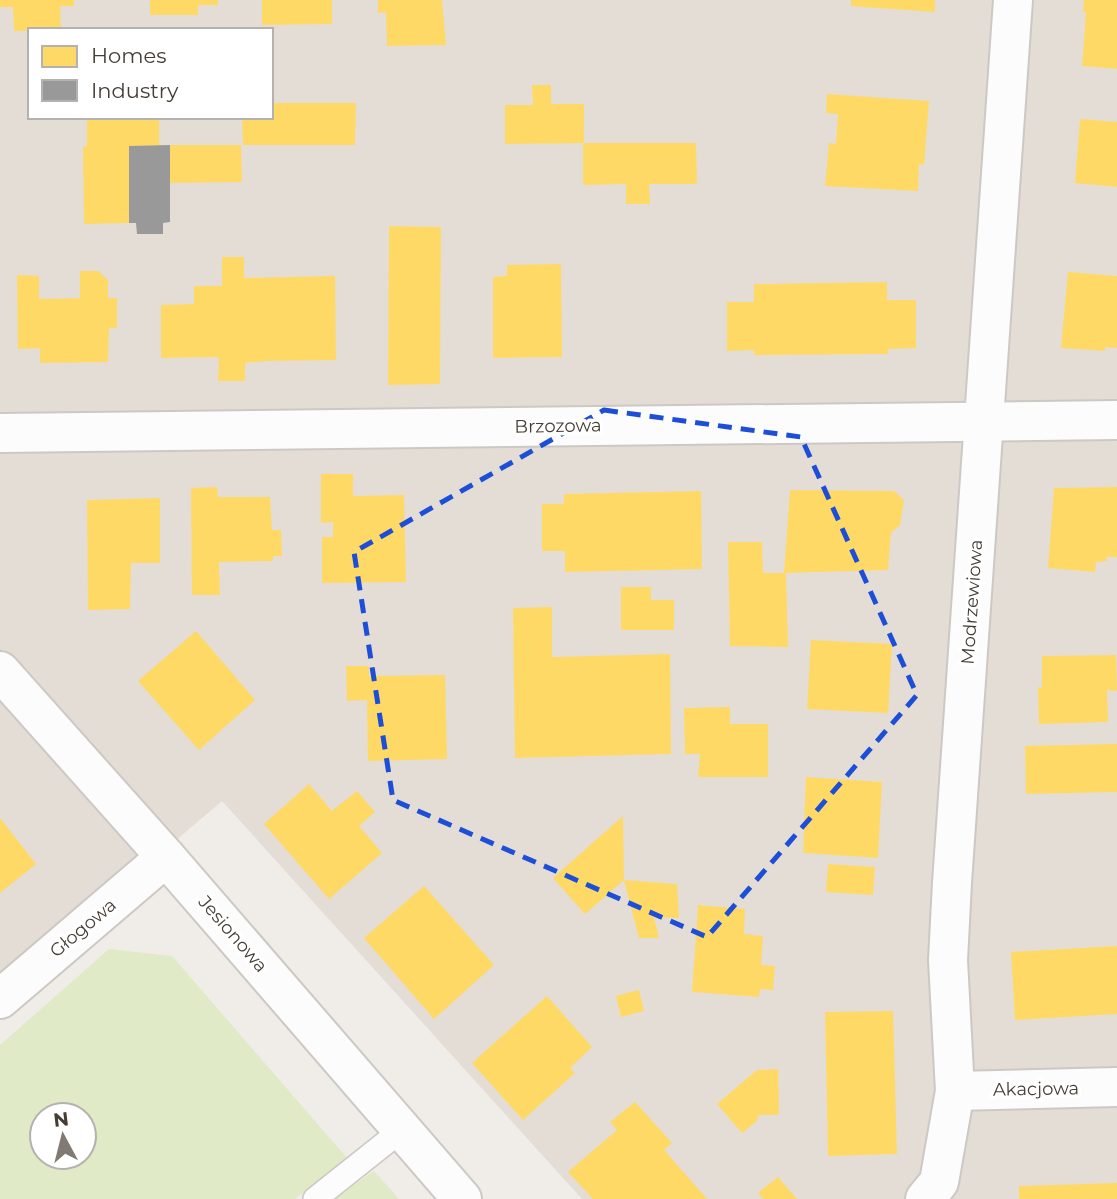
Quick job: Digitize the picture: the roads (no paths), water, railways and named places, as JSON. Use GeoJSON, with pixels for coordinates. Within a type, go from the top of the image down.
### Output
{"type":"FeatureCollection","features":[{"type":"Feature","properties":{"kind":"street","name":"Modrzewiowa"},"geometry":{"type":"LineString","coordinates":[[925,1199],[939,1182],[955,1091],[948,961],[952,883],[1013,0]]}},
{"type":"Feature","properties":{"kind":"street","name":"Brzozowa"},"geometry":{"type":"LineString","coordinates":[[0,433],[1117,420]]}},
{"type":"Feature","properties":{"kind":"street","name":"Jesionowa"},"geometry":{"type":"LineString","coordinates":[[0,671],[166,857],[463,1199]]}},
{"type":"Feature","properties":{"kind":"street","name":"Głogowa"},"geometry":{"type":"LineString","coordinates":[[0,999],[166,857]]}},
{"type":"Feature","properties":{"kind":"street","name":"Akacjowa"},"geometry":{"type":"LineString","coordinates":[[955,1091],[1117,1087]]}},
{"type":"Feature","properties":{"kind":"lane"},"geometry":{"type":"LineString","coordinates":[[315,1199],[403,1129]]}}]}
